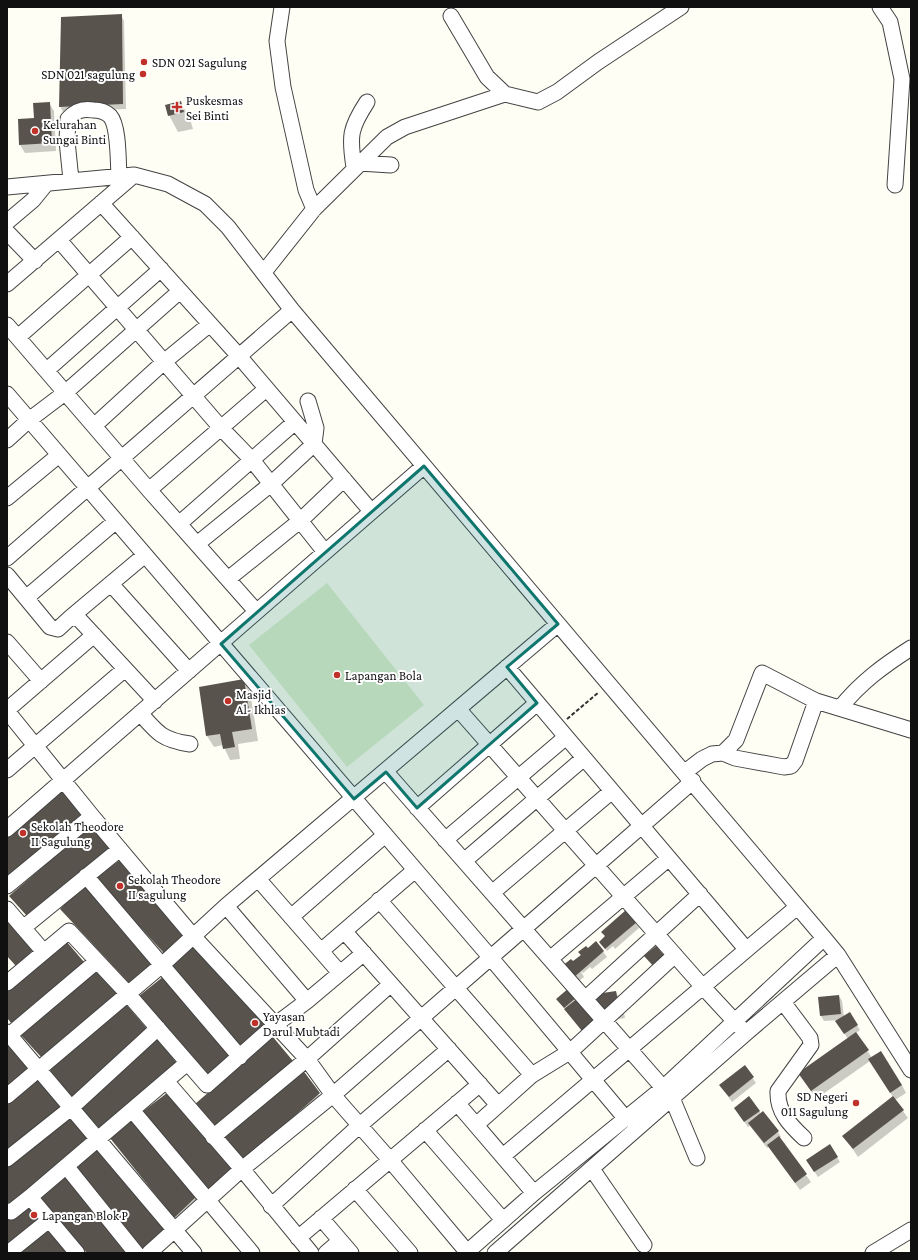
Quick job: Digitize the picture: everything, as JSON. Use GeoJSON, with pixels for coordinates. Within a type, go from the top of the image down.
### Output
{"type":"FeatureCollection","features":[{"type":"Feature","properties":{"kind":"street"},"geometry":{"type":"LineString","coordinates":[[282,7],[277,41],[283,86],[306,190],[314,209]]}},
{"type":"Feature","properties":{"kind":"street"},"geometry":{"type":"LineString","coordinates":[[451,16],[487,77],[505,94],[538,102],[557,92],[598,62],[681,7]]}},
{"type":"Feature","properties":{"kind":"street"},"geometry":{"type":"LineString","coordinates":[[880,7],[890,22],[902,79],[895,185]]}},
{"type":"Feature","properties":{"kind":"street"},"geometry":{"type":"LineString","coordinates":[[264,272],[314,209],[356,165],[387,136],[405,127],[505,94]]}},
{"type":"Feature","properties":{"kind":"street"},"geometry":{"type":"LineString","coordinates":[[356,165],[351,146],[352,130],[367,102]]}},
{"type":"Feature","properties":{"kind":"street"},"geometry":{"type":"LineString","coordinates":[[71,180],[67,141],[68,118],[75,111],[88,109],[102,111],[110,116],[115,125],[119,176]]}},
{"type":"Feature","properties":{"kind":"street"},"geometry":{"type":"LineString","coordinates":[[356,165],[391,165]]}},
{"type":"Feature","properties":{"kind":"street"},"geometry":{"type":"LineString","coordinates":[[7,284],[134,175]]}},
{"type":"Feature","properties":{"kind":"street"},"geometry":{"type":"LineString","coordinates":[[7,187],[134,175],[168,184],[205,204],[228,227],[292,310],[689,777],[838,955],[911,1070]]}},
{"type":"Feature","properties":{"kind":"street"},"geometry":{"type":"LineString","coordinates":[[7,222],[33,200],[46,184]]}},
{"type":"Feature","properties":{"kind":"street"},"geometry":{"type":"LineString","coordinates":[[101,202],[238,355],[371,511]]}},
{"type":"Feature","properties":{"kind":"street"},"geometry":{"type":"LineString","coordinates":[[7,232],[35,261]]}},
{"type":"Feature","properties":{"kind":"street"},"geometry":{"type":"LineString","coordinates":[[18,337],[89,273],[132,237]]}},
{"type":"Feature","properties":{"kind":"street"},"geometry":{"type":"LineString","coordinates":[[59,240],[119,307],[221,428],[252,460],[325,552]]}},
{"type":"Feature","properties":{"kind":"street"},"geometry":{"type":"LineString","coordinates":[[47,370],[161,269]]}},
{"type":"Feature","properties":{"kind":"street"},"geometry":{"type":"LineString","coordinates":[[7,440],[29,420],[66,392],[180,291]]}},
{"type":"Feature","properties":{"kind":"street"},"geometry":{"type":"LineString","coordinates":[[7,558],[88,489],[122,457],[238,355],[292,310]]}},
{"type":"Feature","properties":{"kind":"street"},"geometry":{"type":"LineString","coordinates":[[95,425],[165,361],[210,324]]}},
{"type":"Feature","properties":{"kind":"street"},"geometry":{"type":"LineString","coordinates":[[7,325],[95,425],[149,490],[180,523],[256,611]]}},
{"type":"Feature","properties":{"kind":"street"},"geometry":{"type":"LineString","coordinates":[[149,490],[266,389]]}},
{"type":"Feature","properties":{"kind":"street"},"geometry":{"type":"LineString","coordinates":[[7,394],[492,958],[571,1051],[626,1119]]}},
{"type":"Feature","properties":{"kind":"street"},"geometry":{"type":"LineString","coordinates":[[197,544],[271,484],[314,444],[316,428],[308,401]]}},
{"type":"Feature","properties":{"kind":"street"},"geometry":{"type":"LineString","coordinates":[[180,523],[295,422]]}},
{"type":"Feature","properties":{"kind":"street"},"geometry":{"type":"LineString","coordinates":[[7,498],[59,455]]}},
{"type":"Feature","properties":{"kind":"street"},"geometry":{"type":"LineString","coordinates":[[7,829],[424,466]]}},
{"type":"Feature","properties":{"kind":"street"},"geometry":{"type":"LineString","coordinates":[[228,579],[300,520],[344,479]]}},
{"type":"Feature","properties":{"kind":"street"},"geometry":{"type":"LineString","coordinates":[[26,598],[116,521]]}},
{"type":"Feature","properties":{"kind":"street"},"geometry":{"type":"LineString","coordinates":[[7,575],[50,627],[58,629],[145,555]]}},
{"type":"Feature","properties":{"kind":"street"},"geometry":{"type":"LineString","coordinates":[[111,584],[189,671]]}},
{"type":"Feature","properties":{"kind":"street"},"geometry":{"type":"LineString","coordinates":[[71,617],[79,619],[155,701]]}},
{"type":"Feature","properties":{"kind":"street"},"geometry":{"type":"LineString","coordinates":[[7,1096],[162,965],[226,906],[459,710],[558,624]]}},
{"type":"Feature","properties":{"kind":"street"},"geometry":{"type":"LineString","coordinates":[[94,636],[7,710],[62,780],[193,936],[307,1059],[333,1095],[390,1160],[467,1253],[534,1193],[626,1119],[667,1093],[746,1033],[838,955]]}},
{"type":"Feature","properties":{"kind":"street"},"geometry":{"type":"LineString","coordinates":[[7,642],[41,681]]}},
{"type":"Feature","properties":{"kind":"street"},"geometry":{"type":"LineString","coordinates":[[840,708],[856,689],[882,667],[911,648]]}},
{"type":"Feature","properties":{"kind":"street"},"geometry":{"type":"LineString","coordinates":[[507,667],[746,949]]}},
{"type":"Feature","properties":{"kind":"street"},"geometry":{"type":"LineString","coordinates":[[7,770],[125,668]]}},
{"type":"Feature","properties":{"kind":"street"},"geometry":{"type":"LineString","coordinates":[[723,753],[736,740],[762,673],[816,701],[910,730]]}},
{"type":"Feature","properties":{"kind":"street"},"geometry":{"type":"LineString","coordinates":[[149,1253],[242,1169],[333,1095],[492,958],[641,825],[689,777],[702,759],[712,754],[723,753],[735,758],[784,767],[791,766],[795,761],[816,701]]}},
{"type":"Feature","properties":{"kind":"street"},"geometry":{"type":"LineString","coordinates":[[417,808],[537,703]]}},
{"type":"Feature","properties":{"kind":"street"},"geometry":{"type":"LineString","coordinates":[[459,710],[703,987],[746,1033]]}},
{"type":"Feature","properties":{"kind":"street"},"geometry":{"type":"LineString","coordinates":[[140,713],[152,727],[169,741],[190,744]]}},
{"type":"Feature","properties":{"kind":"street"},"geometry":{"type":"LineString","coordinates":[[445,840],[519,778],[562,732]]}},
{"type":"Feature","properties":{"kind":"street"},"geometry":{"type":"LineString","coordinates":[[464,861],[584,758]]}},
{"type":"Feature","properties":{"kind":"street"},"geometry":{"type":"LineString","coordinates":[[386,772],[667,1093],[697,1158]]}},
{"type":"Feature","properties":{"kind":"street"},"geometry":{"type":"LineString","coordinates":[[492,893],[612,791]]}},
{"type":"Feature","properties":{"kind":"street"},"geometry":{"type":"LineString","coordinates":[[7,886],[92,816]]}},
{"type":"Feature","properties":{"kind":"street"},"geometry":{"type":"LineString","coordinates":[[291,917],[385,835]]}},
{"type":"Feature","properties":{"kind":"street"},"geometry":{"type":"LineString","coordinates":[[23,928],[120,849]]}},
{"type":"Feature","properties":{"kind":"street"},"geometry":{"type":"LineString","coordinates":[[550,959],[669,858]]}},
{"type":"Feature","properties":{"kind":"street"},"geometry":{"type":"LineString","coordinates":[[321,951],[415,870]]}},
{"type":"Feature","properties":{"kind":"street"},"geometry":{"type":"LineString","coordinates":[[86,876],[240,1057]]}},
{"type":"Feature","properties":{"kind":"street"},"geometry":{"type":"LineString","coordinates":[[258,879],[340,974]]}},
{"type":"Feature","properties":{"kind":"street"},"geometry":{"type":"LineString","coordinates":[[585,999],[700,894]]}},
{"type":"Feature","properties":{"kind":"street"},"geometry":{"type":"LineString","coordinates":[[379,900],[532,1075]]}},
{"type":"Feature","properties":{"kind":"street"},"geometry":{"type":"LineString","coordinates":[[226,906],[307,1001]]}},
{"type":"Feature","properties":{"kind":"street"},"geometry":{"type":"LineString","coordinates":[[503,1156],[595,1080],[629,1049],[797,906]]}},
{"type":"Feature","properties":{"kind":"street"},"geometry":{"type":"LineString","coordinates":[[7,909],[44,952]]}},
{"type":"Feature","properties":{"kind":"street"},"geometry":{"type":"LineString","coordinates":[[9,976],[44,952],[69,931],[128,994],[207,1085],[275,1025],[307,1001],[364,953]]}},
{"type":"Feature","properties":{"kind":"street"},"geometry":{"type":"LineString","coordinates":[[344,931],[498,1105]]}},
{"type":"Feature","properties":{"kind":"street"},"geometry":{"type":"LineString","coordinates":[[496,1253],[592,1169],[667,1093],[734,1021],[824,938]]}},
{"type":"Feature","properties":{"kind":"street"},"geometry":{"type":"LineString","coordinates":[[476,1124],[532,1075],[571,1051],[676,955]]}},
{"type":"Feature","properties":{"kind":"street"},"geometry":{"type":"LineString","coordinates":[[97,961],[8,1035],[39,1069],[97,1140],[194,1253]]}},
{"type":"Feature","properties":{"kind":"street"},"geometry":{"type":"LineString","coordinates":[[777,982],[810,1038],[811,1045],[778,1091],[778,1098],[787,1123],[804,1138]]}},
{"type":"Feature","properties":{"kind":"street"},"geometry":{"type":"LineString","coordinates":[[213,1137],[307,1059],[391,984]]}},
{"type":"Feature","properties":{"kind":"street"},"geometry":{"type":"LineString","coordinates":[[7,1160],[71,1108],[158,1028]]}},
{"type":"Feature","properties":{"kind":"street"},"geometry":{"type":"LineString","coordinates":[[271,1206],[360,1125],[449,1049]]}},
{"type":"Feature","properties":{"kind":"street"},"geometry":{"type":"LineString","coordinates":[[7,1211],[12,1212],[187,1063]]}},
{"type":"Feature","properties":{"kind":"street"},"geometry":{"type":"LineString","coordinates":[[166,1081],[242,1169],[310,1253]]}},
{"type":"Feature","properties":{"kind":"street"},"geometry":{"type":"LineString","coordinates":[[298,1238],[480,1084]]}},
{"type":"Feature","properties":{"kind":"street"},"geometry":{"type":"LineString","coordinates":[[457,1103],[534,1193]]}},
{"type":"Feature","properties":{"kind":"street"},"geometry":{"type":"LineString","coordinates":[[132,1110],[252,1253]]}},
{"type":"Feature","properties":{"kind":"street"},"geometry":{"type":"LineString","coordinates":[[425,1130],[503,1220]]}},
{"type":"Feature","properties":{"kind":"street"},"geometry":{"type":"LineString","coordinates":[[66,1166],[136,1253]]}},
{"type":"Feature","properties":{"kind":"street"},"geometry":{"type":"LineString","coordinates":[[592,1169],[644,1244]]}},
{"type":"Feature","properties":{"kind":"street"},"geometry":{"type":"LineString","coordinates":[[355,1189],[410,1253]]}},
{"type":"Feature","properties":{"kind":"street"},"geometry":{"type":"LineString","coordinates":[[30,1197],[77,1253]]}},
{"type":"Feature","properties":{"kind":"street"},"geometry":{"type":"LineString","coordinates":[[321,1218],[351,1253]]}},
{"type":"Feature","properties":{"kind":"street"},"geometry":{"type":"LineString","coordinates":[[8,1253],[49,1220]]}},
{"type":"Feature","properties":{"kind":"street"},"geometry":{"type":"LineString","coordinates":[[873,1253],[911,1230]]}},
{"type":"Feature","properties":{"kind":"street"},"geometry":{"type":"LineString","coordinates":[[326,1253],[340,1241]]}},
{"type":"Feature","properties":{"kind":"path"},"geometry":{"type":"LineString","coordinates":[[562,732],[609,683]]}},
{"type":"Feature","properties":{"kind":"highlighted area"},"geometry":{"type":"Polygon","coordinates":[[[424,466],[558,624],[507,667],[537,703],[417,808],[386,772],[354,799],[221,644],[424,466]]]}},
{"type":"Feature","properties":{"kind":"green space","name":"Lapangan Bola"},"geometry":{"type":"Polygon","coordinates":[[[327,583],[424,705],[347,767],[249,645],[327,583]]]}},
{"type":"Feature","properties":{"kind":"building"},"geometry":{"type":"Polygon","coordinates":[[[122,14],[123,104],[59,107],[61,17],[122,14]]]}},
{"type":"Feature","properties":{"kind":"building","name":"Puskesmas Sei Binti"},"geometry":{"type":"Polygon","coordinates":[[[181,101],[184,112],[168,116],[165,105],[181,101]]]}},
{"type":"Feature","properties":{"kind":"building","name":"Kelurahan Sungai Binti"},"geometry":{"type":"Polygon","coordinates":[[[50,102],[52,143],[19,145],[18,119],[34,118],[33,103],[50,102]]]}},
{"type":"Feature","properties":{"kind":"building"},"geometry":{"type":"Polygon","coordinates":[[[244,679],[252,729],[232,732],[235,747],[223,749],[220,734],[206,736],[199,687],[244,679]]]}},
{"type":"Feature","properties":{"kind":"building"},"geometry":{"type":"Polygon","coordinates":[[[62,789],[84,812],[7,878],[7,837],[62,789]]]}},
{"type":"Feature","properties":{"kind":"building"},"geometry":{"type":"Polygon","coordinates":[[[92,824],[114,849],[27,916],[9,896],[92,824]]]}},
{"type":"Feature","properties":{"kind":"building"},"geometry":{"type":"Polygon","coordinates":[[[120,860],[184,935],[164,953],[95,878],[120,860]]]}},
{"type":"Feature","properties":{"kind":"building"},"geometry":{"type":"Polygon","coordinates":[[[85,883],[153,963],[130,984],[60,909],[85,883]]]}},
{"type":"Feature","properties":{"kind":"building"},"geometry":{"type":"Polygon","coordinates":[[[626,910],[637,922],[605,949],[599,942],[605,936],[601,932],[626,910]]]}},
{"type":"Feature","properties":{"kind":"building"},"geometry":{"type":"Polygon","coordinates":[[[7,917],[34,949],[16,966],[7,956],[7,917]]]}},
{"type":"Feature","properties":{"kind":"building"},"geometry":{"type":"Polygon","coordinates":[[[66,941],[84,962],[12,1024],[7,1018],[7,989],[66,941]]]}},
{"type":"Feature","properties":{"kind":"building"},"geometry":{"type":"Polygon","coordinates":[[[596,941],[604,951],[572,979],[562,966],[571,959],[573,961],[581,955],[578,952],[586,946],[588,948],[596,941]]]}},
{"type":"Feature","properties":{"kind":"building"},"geometry":{"type":"Polygon","coordinates":[[[192,943],[267,1026],[242,1048],[172,966],[192,943]]]}},
{"type":"Feature","properties":{"kind":"building"},"geometry":{"type":"Polygon","coordinates":[[[656,946],[667,959],[656,969],[644,956],[656,946]]]}},
{"type":"Feature","properties":{"kind":"building"},"geometry":{"type":"Polygon","coordinates":[[[98,968],[120,996],[43,1059],[19,1033],[98,968]]]}},
{"type":"Feature","properties":{"kind":"building"},"geometry":{"type":"Polygon","coordinates":[[[164,976],[231,1055],[207,1076],[139,996],[164,976]]]}},
{"type":"Feature","properties":{"kind":"building"},"geometry":{"type":"Polygon","coordinates":[[[569,988],[577,997],[564,1008],[556,999],[569,988]]]}},
{"type":"Feature","properties":{"kind":"building"},"geometry":{"type":"Polygon","coordinates":[[[616,991],[619,1007],[598,1010],[596,994],[616,991]]]}},
{"type":"Feature","properties":{"kind":"building"},"geometry":{"type":"Polygon","coordinates":[[[839,995],[841,1014],[820,1016],[818,997],[839,995]]]}},
{"type":"Feature","properties":{"kind":"building"},"geometry":{"type":"Polygon","coordinates":[[[578,998],[596,1019],[582,1031],[564,1009],[578,998]]]}},
{"type":"Feature","properties":{"kind":"building"},"geometry":{"type":"Polygon","coordinates":[[[125,1003],[148,1030],[73,1098],[49,1069],[125,1003]]]}},
{"type":"Feature","properties":{"kind":"building"},"geometry":{"type":"Polygon","coordinates":[[[850,1012],[858,1025],[844,1034],[835,1021],[850,1012]]]}},
{"type":"Feature","properties":{"kind":"building"},"geometry":{"type":"Polygon","coordinates":[[[856,1032],[869,1050],[811,1091],[798,1073],[856,1032]]]}},
{"type":"Feature","properties":{"kind":"building"},"geometry":{"type":"Polygon","coordinates":[[[273,1037],[293,1061],[217,1127],[195,1104],[273,1037]]]}},
{"type":"Feature","properties":{"kind":"building"},"geometry":{"type":"Polygon","coordinates":[[[157,1038],[176,1062],[100,1129],[81,1108],[157,1038]]]}},
{"type":"Feature","properties":{"kind":"building"},"geometry":{"type":"Polygon","coordinates":[[[7,1042],[29,1068],[7,1087],[7,1042]]]}},
{"type":"Feature","properties":{"kind":"building"},"geometry":{"type":"Polygon","coordinates":[[[881,1051],[902,1085],[890,1093],[868,1059],[881,1051]]]}},
{"type":"Feature","properties":{"kind":"building"},"geometry":{"type":"Polygon","coordinates":[[[745,1065],[754,1077],[729,1097],[719,1085],[745,1065]]]}},
{"type":"Feature","properties":{"kind":"building"},"geometry":{"type":"Polygon","coordinates":[[[302,1069],[320,1093],[244,1161],[223,1138],[302,1069]]]}},
{"type":"Feature","properties":{"kind":"building"},"geometry":{"type":"Polygon","coordinates":[[[39,1075],[64,1108],[7,1155],[7,1103],[39,1075]]]}},
{"type":"Feature","properties":{"kind":"building"},"geometry":{"type":"Polygon","coordinates":[[[167,1093],[233,1167],[207,1191],[142,1112],[167,1093]]]}},
{"type":"Feature","properties":{"kind":"building"},"geometry":{"type":"Polygon","coordinates":[[[749,1096],[760,1111],[744,1122],[734,1108],[749,1096]]]}},
{"type":"Feature","properties":{"kind":"building"},"geometry":{"type":"Polygon","coordinates":[[[893,1096],[904,1110],[853,1149],[842,1136],[893,1096]]]}},
{"type":"Feature","properties":{"kind":"building"},"geometry":{"type":"Polygon","coordinates":[[[763,1111],[779,1131],[764,1143],[748,1123],[763,1111]]]}},
{"type":"Feature","properties":{"kind":"building"},"geometry":{"type":"Polygon","coordinates":[[[70,1114],[90,1140],[11,1207],[7,1202],[7,1164],[70,1114]]]}},
{"type":"Feature","properties":{"kind":"building"},"geometry":{"type":"Polygon","coordinates":[[[135,1118],[197,1196],[174,1218],[110,1138],[135,1118]]]}},
{"type":"Feature","properties":{"kind":"building"},"geometry":{"type":"Polygon","coordinates":[[[779,1136],[807,1174],[795,1183],[767,1145],[779,1136]]]}},
{"type":"Feature","properties":{"kind":"building"},"geometry":{"type":"Polygon","coordinates":[[[830,1144],[838,1157],[814,1172],[806,1160],[830,1144]]]}},
{"type":"Feature","properties":{"kind":"building"},"geometry":{"type":"Polygon","coordinates":[[[98,1146],[166,1229],[142,1250],[75,1170],[98,1146]]]}},
{"type":"Feature","properties":{"kind":"building"},"geometry":{"type":"Polygon","coordinates":[[[66,1172],[129,1253],[87,1253],[40,1197],[66,1172]]]}},
{"type":"Feature","properties":{"kind":"building"},"geometry":{"type":"Polygon","coordinates":[[[30,1203],[43,1219],[7,1248],[7,1218],[30,1203]]]}},
{"type":"Feature","properties":{"kind":"building"},"geometry":{"type":"Polygon","coordinates":[[[49,1225],[70,1253],[16,1253],[49,1225]]]}},
{"type":"Feature","properties":{"kind":"place","name":"SDN 021 Sagulung"},"geometry":{"type":"Point","coordinates":[144,62]}},
{"type":"Feature","properties":{"kind":"place","name":"SDN 021 sagulung"},"geometry":{"type":"Point","coordinates":[143,74]}},
{"type":"Feature","properties":{"kind":"place","name":"Puskesmas Sei Binti"},"geometry":{"type":"Point","coordinates":[177,107]}},
{"type":"Feature","properties":{"kind":"place","name":"Kelurahan Sungai Binti"},"geometry":{"type":"Point","coordinates":[35,131]}},
{"type":"Feature","properties":{"kind":"place","name":"Lapangan Bola"},"geometry":{"type":"Point","coordinates":[337,675]}},
{"type":"Feature","properties":{"kind":"place","name":"Masjid Al- Ikhlas"},"geometry":{"type":"Point","coordinates":[228,701]}},
{"type":"Feature","properties":{"kind":"place","name":"Sekolah Theodore II Sagulung"},"geometry":{"type":"Point","coordinates":[23,833]}},
{"type":"Feature","properties":{"kind":"place","name":"Sekolah Theodore II sagulung"},"geometry":{"type":"Point","coordinates":[120,886]}},
{"type":"Feature","properties":{"kind":"place","name":"Yayasan Darul Mubtadi"},"geometry":{"type":"Point","coordinates":[255,1023]}},
{"type":"Feature","properties":{"kind":"place","name":"SD Negeri 011 Sagulung"},"geometry":{"type":"Point","coordinates":[856,1103]}},
{"type":"Feature","properties":{"kind":"place","name":"Lapangan Blok P"},"geometry":{"type":"Point","coordinates":[34,1215]}}]}
